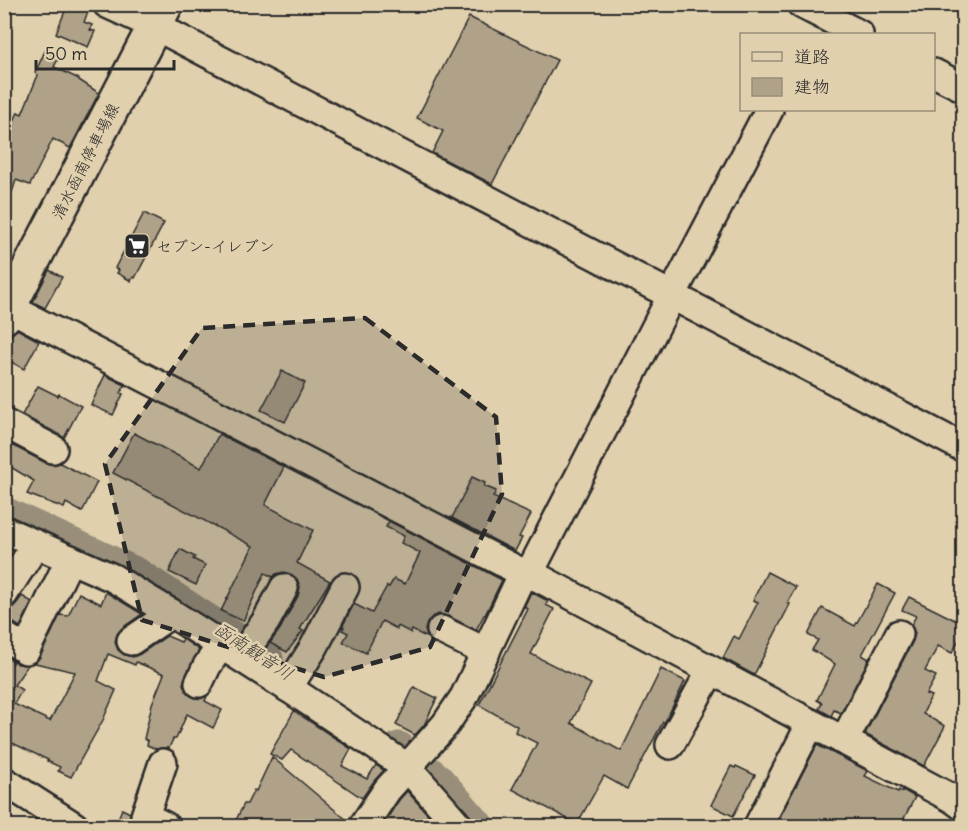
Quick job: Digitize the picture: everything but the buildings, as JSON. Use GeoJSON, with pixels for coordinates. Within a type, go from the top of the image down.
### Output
{"type":"FeatureCollection","features":[{"type":"Feature","properties":{"kind":"main road","name":"清水函南停車場線"},"geometry":{"type":"LineString","coordinates":[[6,310],[161,15]]}},
{"type":"Feature","properties":{"kind":"street"},"geometry":{"type":"LineString","coordinates":[[107,4],[161,15],[671,297],[963,448]]}},
{"type":"Feature","properties":{"kind":"street"},"geometry":{"type":"LineString","coordinates":[[809,18],[856,33]]}},
{"type":"Feature","properties":{"kind":"street"},"geometry":{"type":"LineString","coordinates":[[935,74],[963,88]]}},
{"type":"Feature","properties":{"kind":"street"},"geometry":{"type":"LineString","coordinates":[[363,826],[387,789],[445,724],[464,697],[526,573],[767,111]]}},
{"type":"Feature","properties":{"kind":"street"},"geometry":{"type":"LineString","coordinates":[[6,310],[526,573],[953,799],[963,807]]}},
{"type":"Feature","properties":{"kind":"street"},"geometry":{"type":"LineString","coordinates":[[4,423],[53,449]]}},
{"type":"Feature","properties":{"kind":"street"},"geometry":{"type":"LineString","coordinates":[[4,530],[113,578],[294,680],[407,767],[459,826]]}},
{"type":"Feature","properties":{"kind":"street"},"geometry":{"type":"LineString","coordinates":[[4,594],[36,544]]}},
{"type":"Feature","properties":{"kind":"street"},"geometry":{"type":"LineString","coordinates":[[4,636],[26,650],[70,559]]}},
{"type":"Feature","properties":{"kind":"street"},"geometry":{"type":"LineString","coordinates":[[294,680],[345,587]]}},
{"type":"Feature","properties":{"kind":"street"},"geometry":{"type":"LineString","coordinates":[[199,683],[207,666],[240,649],[284,588]]}},
{"type":"Feature","properties":{"kind":"street"},"geometry":{"type":"LineString","coordinates":[[131,641],[170,612]]}},
{"type":"Feature","properties":{"kind":"street"},"geometry":{"type":"LineString","coordinates":[[441,630],[486,652]]}},
{"type":"Feature","properties":{"kind":"street"},"geometry":{"type":"LineString","coordinates":[[844,741],[899,634]]}},
{"type":"Feature","properties":{"kind":"street"},"geometry":{"type":"LineString","coordinates":[[670,745],[711,670]]}},
{"type":"Feature","properties":{"kind":"street"},"geometry":{"type":"LineString","coordinates":[[758,826],[810,723]]}},
{"type":"Feature","properties":{"kind":"street"},"geometry":{"type":"LineString","coordinates":[[163,763],[145,816],[165,826]]}},
{"type":"Feature","properties":{"kind":"street"},"geometry":{"type":"LineString","coordinates":[[4,781],[74,826]]}},
{"type":"Feature","properties":{"kind":"street"},"geometry":{"type":"LineString","coordinates":[[951,826],[963,818]]}},
{"type":"Feature","properties":{"kind":"highlighted area"},"geometry":{"type":"Polygon","coordinates":[[[365,318],[496,417],[502,494],[430,647],[324,677],[142,620],[105,464],[202,328],[365,318]]]}},
{"type":"Feature","properties":{"kind":"waterway","name":"函南観音川"},"geometry":{"type":"LineString","coordinates":[[4,513],[137,574],[267,659]]}},
{"type":"Feature","properties":{"kind":"waterway","name":"函南観音川"},"geometry":{"type":"LineString","coordinates":[[399,748],[437,779],[478,826]]}},
{"type":"Feature","properties":{"kind":"place","name":"セブン-イレブン"},"geometry":{"type":"Point","coordinates":[137,246]}}]}
